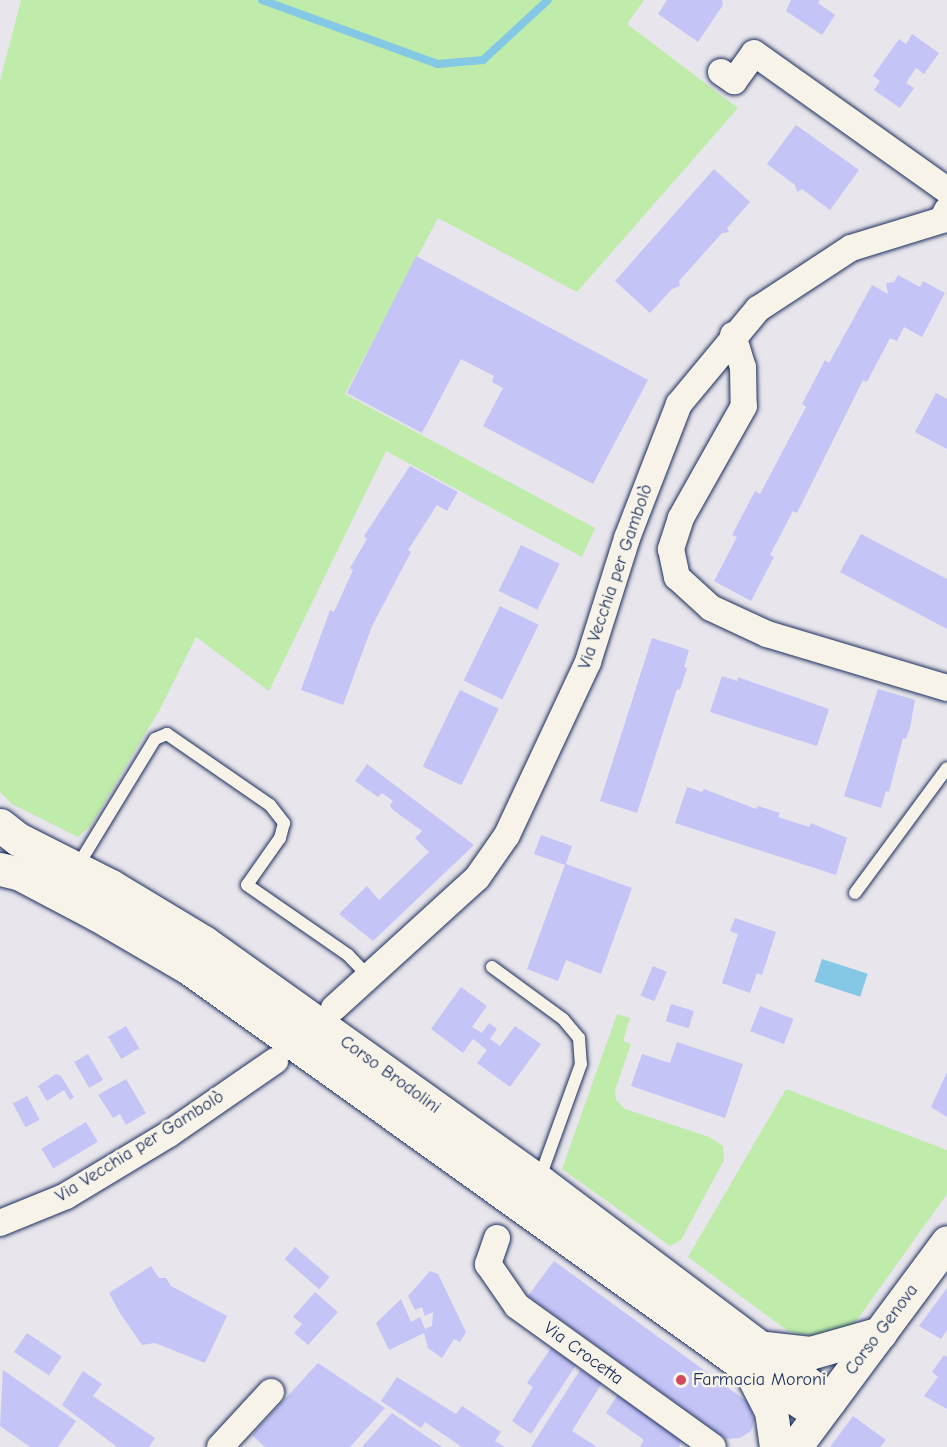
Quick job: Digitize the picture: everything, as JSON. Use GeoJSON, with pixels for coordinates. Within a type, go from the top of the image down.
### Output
{"type":"FeatureCollection","features":[{"type":"Feature","properties":{"kind":"main road","name":"Corso Brodolini"},"geometry":{"type":"LineString","coordinates":[[0,825],[18,839],[76,868],[205,943],[539,1181],[757,1358],[771,1411],[776,1447]]}},
{"type":"Feature","properties":{"kind":"main road","name":"Corso Brodolini"},"geometry":{"type":"LineString","coordinates":[[0,869],[18,873],[88,909],[189,968],[825,1407]]}},
{"type":"Feature","properties":{"kind":"main road","name":"Corso Genova"},"geometry":{"type":"LineString","coordinates":[[795,1447],[947,1242]]}},
{"type":"Feature","properties":{"kind":"main road","name":"Corso Brodolini"},"geometry":{"type":"LineString","coordinates":[[757,1358],[810,1353],[880,1333]]}},
{"type":"Feature","properties":{"kind":"street"},"geometry":{"type":"LineString","coordinates":[[721,72],[734,81],[754,53],[947,190]]}},
{"type":"Feature","properties":{"kind":"street","name":"Via Vecchia per Gambolò"},"geometry":{"type":"LineString","coordinates":[[334,1008],[477,878],[507,835],[588,662],[627,538],[679,404],[734,335],[758,309],[851,248],[945,218]]}},
{"type":"Feature","properties":{"kind":"street"},"geometry":{"type":"LineString","coordinates":[[734,335],[743,367],[744,406],[681,518],[671,549],[677,577],[711,608],[767,634],[947,688]]}},
{"type":"Feature","properties":{"kind":"street","name":"Via Vecchia per Gambolò"},"geometry":{"type":"LineString","coordinates":[[0,1223],[66,1196],[169,1134],[275,1061]]}},
{"type":"Feature","properties":{"kind":"street","name":"Via Crocetta"},"geometry":{"type":"LineString","coordinates":[[498,1239],[488,1264],[517,1306],[713,1447]]}},
{"type":"Feature","properties":{"kind":"street"},"geometry":{"type":"LineString","coordinates":[[220,1447],[271,1392]]}},
{"type":"Feature","properties":{"kind":"lane"},"geometry":{"type":"LineString","coordinates":[[76,868],[155,739],[166,734],[270,805],[284,823],[280,838],[247,885],[348,954],[369,977]]}},
{"type":"Feature","properties":{"kind":"lane"},"geometry":{"type":"LineString","coordinates":[[855,894],[947,768]]}},
{"type":"Feature","properties":{"kind":"lane"},"geometry":{"type":"LineString","coordinates":[[492,967],[563,1019],[579,1038],[581,1064],[539,1181]]}},
{"type":"Feature","properties":{"kind":"green space"},"geometry":{"type":"Polygon","coordinates":[[[21,0],[644,0],[627,24],[738,108],[577,292],[438,218],[345,394],[595,528],[582,557],[386,451],[269,691],[196,637],[161,707],[91,825],[78,837],[12,804],[0,792],[0,81],[21,0]]]}},
{"type":"Feature","properties":{"kind":"green space"},"geometry":{"type":"Polygon","coordinates":[[[617,1014],[630,1018],[623,1041],[631,1044],[615,1090],[616,1100],[625,1109],[709,1137],[723,1146],[724,1160],[681,1240],[670,1246],[562,1169],[617,1014]]]}},
{"type":"Feature","properties":{"kind":"green space"},"geometry":{"type":"Polygon","coordinates":[[[786,1089],[947,1150],[947,1194],[854,1324],[815,1337],[788,1331],[688,1257],[786,1089]]]}},
{"type":"Feature","properties":{"kind":"water"},"geometry":{"type":"Polygon","coordinates":[[[822,959],[868,974],[860,997],[815,982],[822,959]]]}},
{"type":"Feature","properties":{"kind":"building"},"geometry":{"type":"Polygon","coordinates":[[[667,0],[722,0],[723,5],[698,42],[658,14],[667,0]]]}},
{"type":"Feature","properties":{"kind":"building"},"geometry":{"type":"Polygon","coordinates":[[[791,0],[820,0],[818,3],[835,15],[822,35],[786,11],[791,0]]]}},
{"type":"Feature","properties":{"kind":"building"},"geometry":{"type":"Polygon","coordinates":[[[912,34],[939,53],[924,74],[916,68],[906,83],[914,88],[900,108],[874,90],[880,81],[873,76],[899,39],[906,44],[912,34]]]}},
{"type":"Feature","properties":{"kind":"building"},"geometry":{"type":"Polygon","coordinates":[[[796,125],[859,170],[830,210],[802,189],[797,192],[795,185],[767,164],[796,125]]]}},
{"type":"Feature","properties":{"kind":"building"},"geometry":{"type":"Polygon","coordinates":[[[714,169],[750,202],[727,228],[729,232],[722,233],[679,281],[680,286],[672,289],[650,313],[615,281],[714,169]]]}},
{"type":"Feature","properties":{"kind":"building"},"geometry":{"type":"Polygon","coordinates":[[[416,256],[648,380],[593,484],[483,426],[503,388],[492,382],[494,376],[461,359],[422,433],[347,393],[416,256]]]}},
{"type":"Feature","properties":{"kind":"building"},"geometry":{"type":"Polygon","coordinates":[[[898,275],[920,287],[923,281],[945,293],[922,337],[904,327],[897,341],[890,338],[867,382],[863,380],[797,513],[793,511],[770,555],[774,557],[751,601],[714,581],[737,537],[732,535],[755,491],[760,494],[806,407],[802,404],[825,360],[829,363],[872,285],[888,294],[886,283],[894,282],[898,275]]]}},
{"type":"Feature","properties":{"kind":"building"},"geometry":{"type":"Polygon","coordinates":[[[936,393],[947,399],[947,449],[915,432],[936,393]]]}},
{"type":"Feature","properties":{"kind":"building"},"geometry":{"type":"Polygon","coordinates":[[[410,466],[458,492],[447,511],[437,505],[408,550],[411,552],[372,626],[343,705],[301,690],[330,610],[334,612],[353,570],[350,568],[367,539],[364,536],[410,466]]]}},
{"type":"Feature","properties":{"kind":"building"},"geometry":{"type":"Polygon","coordinates":[[[861,534],[947,579],[947,629],[840,572],[861,534]]]}},
{"type":"Feature","properties":{"kind":"building"},"geometry":{"type":"Polygon","coordinates":[[[521,545],[560,564],[537,610],[499,591],[521,545]]]}},
{"type":"Feature","properties":{"kind":"building"},"geometry":{"type":"Polygon","coordinates":[[[500,606],[539,625],[502,699],[464,681],[500,606]]]}},
{"type":"Feature","properties":{"kind":"building"},"geometry":{"type":"Polygon","coordinates":[[[652,638],[689,650],[684,667],[687,668],[680,690],[677,689],[637,813],[600,801],[652,638]]]}},
{"type":"Feature","properties":{"kind":"building"},"geometry":{"type":"Polygon","coordinates":[[[722,676],[737,681],[738,677],[829,709],[817,746],[710,712],[722,676]]]}},
{"type":"Feature","properties":{"kind":"building"},"geometry":{"type":"Polygon","coordinates":[[[878,689],[915,700],[910,728],[906,739],[903,738],[889,792],[886,791],[881,808],[844,796],[878,689]]]}},
{"type":"Feature","properties":{"kind":"building"},"geometry":{"type":"Polygon","coordinates":[[[460,690],[499,709],[461,785],[423,766],[460,690]]]}},
{"type":"Feature","properties":{"kind":"building"},"geometry":{"type":"Polygon","coordinates":[[[367,764],[474,845],[373,941],[339,914],[367,886],[379,900],[429,852],[415,838],[422,831],[393,810],[390,805],[393,801],[382,793],[378,797],[355,781],[367,764]]]}},
{"type":"Feature","properties":{"kind":"building"},"geometry":{"type":"Polygon","coordinates":[[[687,787],[702,792],[704,789],[756,809],[758,806],[780,813],[778,817],[809,827],[811,823],[847,838],[836,875],[675,823],[687,787]]]}},
{"type":"Feature","properties":{"kind":"building"},"geometry":{"type":"Polygon","coordinates":[[[541,835],[572,846],[566,864],[632,888],[601,974],[566,960],[558,981],[527,969],[565,865],[534,854],[541,835]]]}},
{"type":"Feature","properties":{"kind":"building"},"geometry":{"type":"Polygon","coordinates":[[[735,918],[776,932],[762,975],[757,973],[750,993],[722,983],[738,934],[730,931],[735,918]]]}},
{"type":"Feature","properties":{"kind":"building"},"geometry":{"type":"Polygon","coordinates":[[[653,966],[667,972],[654,1001],[640,995],[653,966]]]}},
{"type":"Feature","properties":{"kind":"building"},"geometry":{"type":"Polygon","coordinates":[[[461,987],[487,1006],[472,1027],[482,1033],[489,1023],[497,1029],[490,1039],[500,1046],[515,1026],[541,1044],[510,1087],[477,1063],[487,1050],[473,1039],[463,1053],[431,1029],[461,987]]]}},
{"type":"Feature","properties":{"kind":"building"},"geometry":{"type":"Polygon","coordinates":[[[671,1004],[694,1011],[689,1028],[666,1021],[671,1004]]]}},
{"type":"Feature","properties":{"kind":"building"},"geometry":{"type":"Polygon","coordinates":[[[760,1006],[794,1019],[784,1044],[750,1031],[760,1006]]]}},
{"type":"Feature","properties":{"kind":"building"},"geometry":{"type":"Polygon","coordinates":[[[126,1026],[139,1048],[121,1059],[108,1037],[126,1026]]]}},
{"type":"Feature","properties":{"kind":"building"},"geometry":{"type":"Polygon","coordinates":[[[677,1042],[743,1064],[725,1118],[631,1086],[642,1054],[670,1063],[677,1042]]]}},
{"type":"Feature","properties":{"kind":"building"},"geometry":{"type":"Polygon","coordinates":[[[88,1054],[103,1080],[89,1088],[74,1062],[88,1054]]]}},
{"type":"Feature","properties":{"kind":"building"},"geometry":{"type":"Polygon","coordinates":[[[947,1072],[947,1117],[931,1107],[947,1072]]]}},
{"type":"Feature","properties":{"kind":"building"},"geometry":{"type":"Polygon","coordinates":[[[56,1074],[61,1076],[74,1097],[70,1100],[64,1090],[47,1101],[38,1086],[56,1074]]]}},
{"type":"Feature","properties":{"kind":"building"},"geometry":{"type":"Polygon","coordinates":[[[126,1079],[146,1113],[126,1125],[120,1114],[113,1118],[98,1095],[126,1079]]]}},
{"type":"Feature","properties":{"kind":"building"},"geometry":{"type":"Polygon","coordinates":[[[27,1096],[40,1120],[26,1127],[13,1104],[27,1096]]]}},
{"type":"Feature","properties":{"kind":"building"},"geometry":{"type":"Polygon","coordinates":[[[86,1122],[98,1142],[53,1168],[41,1149],[86,1122]]]}},
{"type":"Feature","properties":{"kind":"building"},"geometry":{"type":"Polygon","coordinates":[[[295,1247],[330,1277],[319,1289],[285,1259],[295,1247]]]}},
{"type":"Feature","properties":{"kind":"building"},"geometry":{"type":"Polygon","coordinates":[[[554,1261],[749,1403],[754,1421],[751,1431],[740,1438],[726,1439],[528,1296],[554,1261]]]}},
{"type":"Feature","properties":{"kind":"building"},"geometry":{"type":"Polygon","coordinates":[[[151,1266],[159,1278],[166,1278],[171,1286],[227,1316],[205,1363],[155,1343],[142,1345],[120,1313],[109,1293],[151,1266]]]}},
{"type":"Feature","properties":{"kind":"building"},"geometry":{"type":"Polygon","coordinates":[[[430,1271],[438,1274],[466,1332],[460,1342],[454,1339],[442,1358],[428,1348],[424,1333],[389,1350],[376,1323],[401,1299],[411,1322],[420,1317],[425,1329],[432,1326],[433,1312],[425,1316],[422,1307],[415,1310],[408,1296],[430,1271]]]}},
{"type":"Feature","properties":{"kind":"building"},"geometry":{"type":"Polygon","coordinates":[[[947,1288],[947,1330],[941,1339],[919,1326],[947,1288]]]}},
{"type":"Feature","properties":{"kind":"building"},"geometry":{"type":"Polygon","coordinates":[[[315,1292],[338,1312],[308,1345],[294,1333],[302,1324],[293,1317],[315,1292]]]}},
{"type":"Feature","properties":{"kind":"building"},"geometry":{"type":"Polygon","coordinates":[[[27,1333],[62,1356],[49,1376],[14,1352],[27,1333]]]}},
{"type":"Feature","properties":{"kind":"building"},"geometry":{"type":"Polygon","coordinates":[[[551,1348],[576,1365],[531,1434],[512,1421],[533,1387],[527,1383],[551,1348]]]}},
{"type":"Feature","properties":{"kind":"building"},"geometry":{"type":"Polygon","coordinates":[[[944,1355],[947,1357],[947,1409],[924,1396],[938,1377],[932,1372],[944,1355]]]}},
{"type":"Feature","properties":{"kind":"building"},"geometry":{"type":"Polygon","coordinates":[[[318,1363],[385,1408],[350,1447],[265,1447],[252,1435],[318,1363]]]}},
{"type":"Feature","properties":{"kind":"building"},"geometry":{"type":"Polygon","coordinates":[[[3,1370],[76,1421],[58,1447],[30,1447],[0,1426],[3,1370]]]}},
{"type":"Feature","properties":{"kind":"building"},"geometry":{"type":"Polygon","coordinates":[[[580,1370],[602,1383],[572,1431],[597,1447],[531,1447],[580,1370]]]}},
{"type":"Feature","properties":{"kind":"building"},"geometry":{"type":"Polygon","coordinates":[[[83,1371],[102,1384],[93,1396],[155,1438],[149,1447],[117,1447],[62,1405],[83,1371]]]}},
{"type":"Feature","properties":{"kind":"building"},"geometry":{"type":"Polygon","coordinates":[[[397,1377],[456,1414],[462,1406],[501,1432],[495,1441],[505,1447],[462,1447],[425,1422],[421,1428],[381,1401],[397,1377]]]}},
{"type":"Feature","properties":{"kind":"building"},"geometry":{"type":"Polygon","coordinates":[[[618,1394],[682,1437],[679,1447],[640,1447],[644,1440],[606,1413],[618,1394]]]}},
{"type":"Feature","properties":{"kind":"building"},"geometry":{"type":"Polygon","coordinates":[[[392,1413],[442,1447],[362,1447],[392,1413]]]}},
{"type":"Feature","properties":{"kind":"building"},"geometry":{"type":"Polygon","coordinates":[[[853,1416],[886,1440],[880,1447],[830,1447],[853,1416]]]}},
{"type":"Feature","properties":{"kind":"waterway"},"geometry":{"type":"LineString","coordinates":[[262,0],[438,64],[483,60],[548,0]]}},
{"type":"Feature","properties":{"kind":"place","name":"Farmacia Moroni"},"geometry":{"type":"Point","coordinates":[681,1380]}}]}
